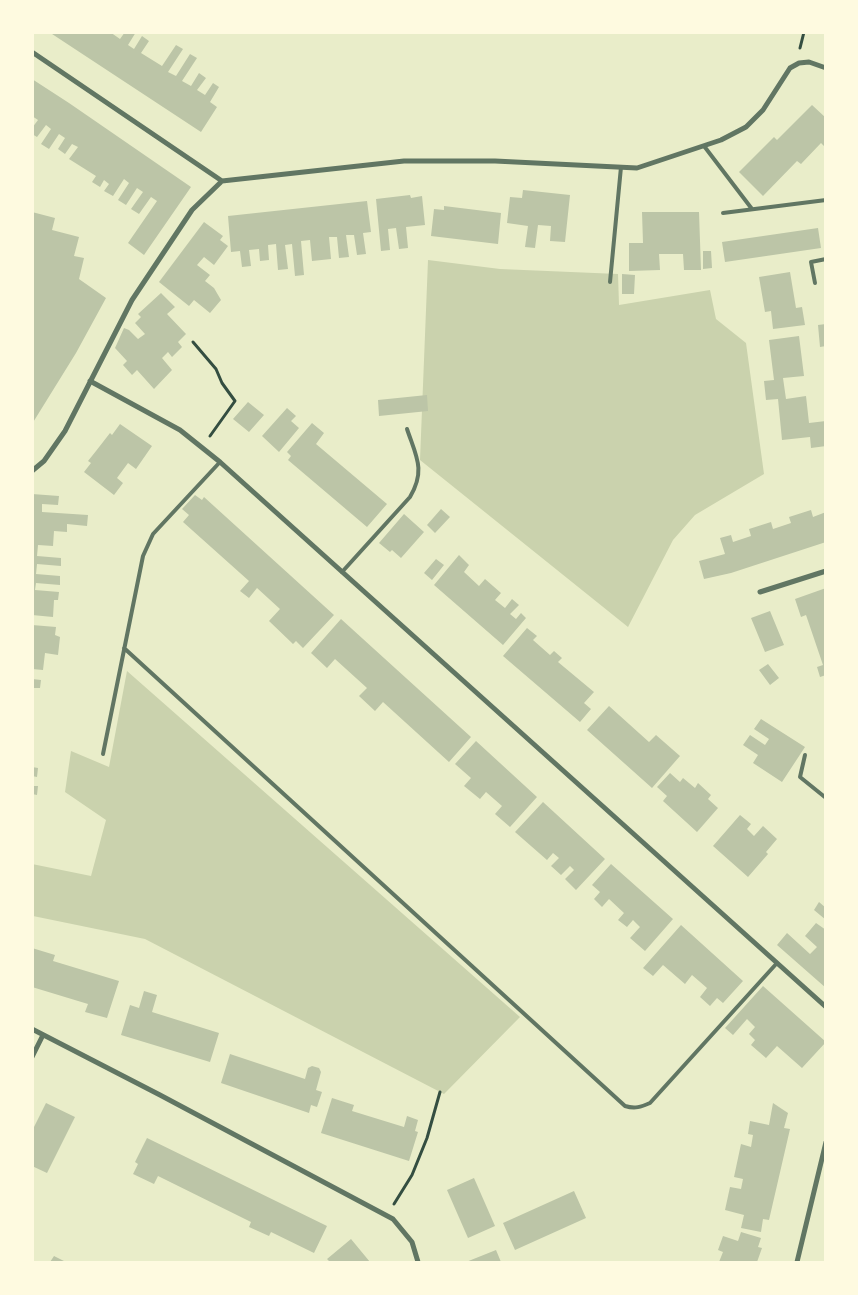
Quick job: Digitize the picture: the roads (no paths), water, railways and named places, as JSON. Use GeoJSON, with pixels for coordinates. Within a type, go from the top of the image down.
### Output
{"type":"FeatureCollection","features":[{"type":"Feature","properties":{"kind":"street"},"geometry":{"type":"LineString","coordinates":[[32,52],[222,181]]}},
{"type":"Feature","properties":{"kind":"street"},"geometry":{"type":"LineString","coordinates":[[32,471],[44,461],[65,431],[132,300],[192,210],[222,181],[404,161],[495,161],[637,168],[704,146],[736,133],[756,118],[790,68],[798,63],[809,62],[826,68]]}},
{"type":"Feature","properties":{"kind":"street"},"geometry":{"type":"LineString","coordinates":[[90,381],[180,430],[220,462],[826,1007]]}},
{"type":"Feature","properties":{"kind":"street"},"geometry":{"type":"LineString","coordinates":[[760,592],[826,571]]}},
{"type":"Feature","properties":{"kind":"street"},"geometry":{"type":"LineString","coordinates":[[32,1029],[160,1094],[393,1219],[412,1242],[418,1262]]}},
{"type":"Feature","properties":{"kind":"street"},"geometry":{"type":"LineString","coordinates":[[32,1057],[43,1035]]}},
{"type":"Feature","properties":{"kind":"street"},"geometry":{"type":"LineString","coordinates":[[797,1262],[826,1142]]}},
{"type":"Feature","properties":{"kind":"lane"},"geometry":{"type":"LineString","coordinates":[[704,146],[752,209]]}},
{"type":"Feature","properties":{"kind":"lane"},"geometry":{"type":"LineString","coordinates":[[610,282],[621,167]]}},
{"type":"Feature","properties":{"kind":"lane"},"geometry":{"type":"LineString","coordinates":[[723,213],[826,200]]}},
{"type":"Feature","properties":{"kind":"lane"},"geometry":{"type":"LineString","coordinates":[[815,284],[811,262],[826,259]]}},
{"type":"Feature","properties":{"kind":"lane"},"geometry":{"type":"LineString","coordinates":[[342,572],[410,496],[416,486],[419,464],[407,429]]}},
{"type":"Feature","properties":{"kind":"lane"},"geometry":{"type":"LineString","coordinates":[[103,754],[143,556],[153,534],[220,462]]}},
{"type":"Feature","properties":{"kind":"lane"},"geometry":{"type":"LineString","coordinates":[[124,648],[625,1106],[633,1108],[650,1103],[777,963]]}},
{"type":"Feature","properties":{"kind":"lane"},"geometry":{"type":"LineString","coordinates":[[805,755],[800,777],[826,798]]}}]}
